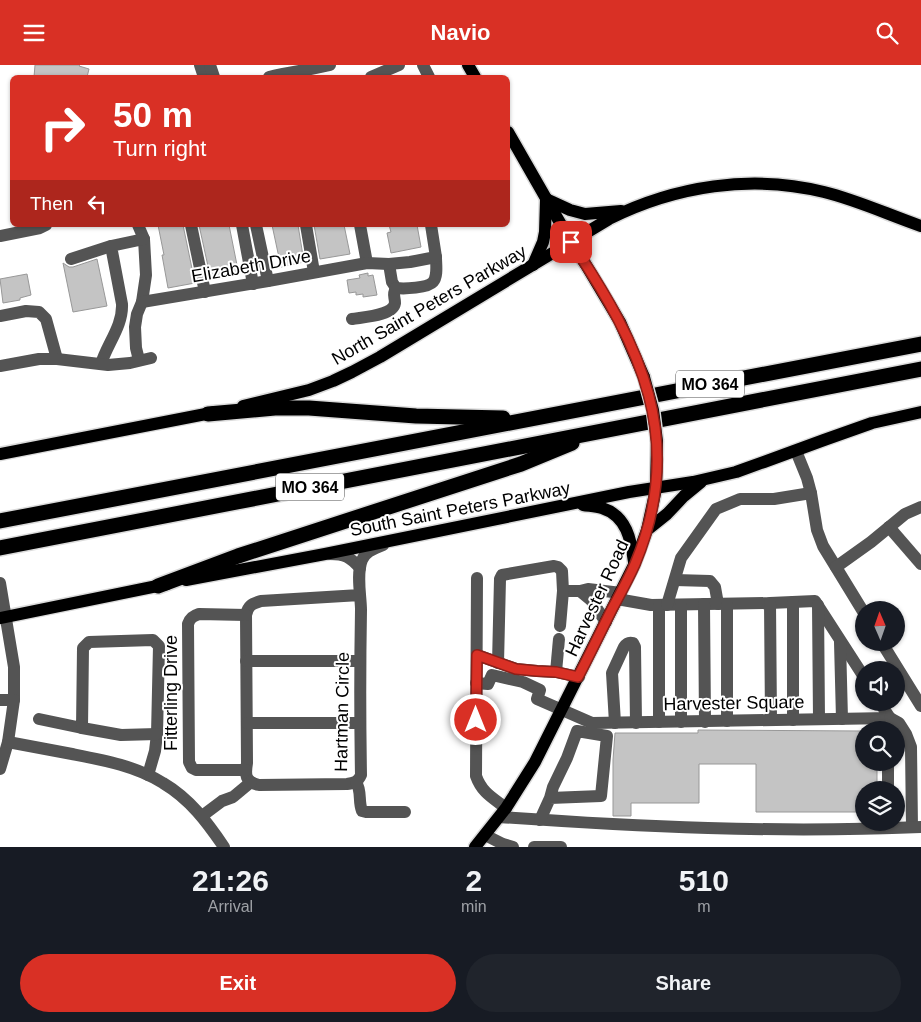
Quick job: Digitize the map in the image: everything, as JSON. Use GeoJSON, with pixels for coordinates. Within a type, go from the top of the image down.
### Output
{"type":"FeatureCollection","features":[{"type":"Feature","properties":{"kind":"highway","name":"MO 364"},"geometry":{"type":"LineString","coordinates":[[4,520],[921,344]]}},
{"type":"Feature","properties":{"kind":"highway","name":"MO 364"},"geometry":{"type":"LineString","coordinates":[[7,547],[921,369]]}},
{"type":"Feature","properties":{"kind":"highway"},"geometry":{"type":"LineString","coordinates":[[208,414],[275,408],[310,408],[416,416],[537,418]]}},
{"type":"Feature","properties":{"kind":"highway"},"geometry":{"type":"LineString","coordinates":[[158,586],[238,556],[522,464],[606,430]]}},
{"type":"Feature","properties":{"kind":"main road","name":"Harvester Road"},"geometry":{"type":"LineString","coordinates":[[475,847],[503,812],[535,762],[562,710],[634,565],[647,530],[656,489],[657,441],[653,410],[644,377],[620,322],[571,242],[510,136]]}},
{"type":"Feature","properties":{"kind":"main road","name":"North Saint Peters Parkway"},"geometry":{"type":"LineString","coordinates":[[0,454],[208,414],[309,390],[334,381],[380,357],[589,231],[625,211],[668,195],[720,185],[766,183],[793,186],[853,201],[921,226]]}},
{"type":"Feature","properties":{"kind":"main road"},"geometry":{"type":"LineString","coordinates":[[533,265],[543,242],[545,232],[546,199],[570,210],[585,214],[625,211]]}},
{"type":"Feature","properties":{"kind":"main road","name":"South Saint Peters Parkway"},"geometry":{"type":"LineString","coordinates":[[3,618],[629,492],[703,480],[736,472],[872,423],[921,412]]}},
{"type":"Feature","properties":{"kind":"main road"},"geometry":{"type":"LineString","coordinates":[[647,530],[703,480]]}},
{"type":"Feature","properties":{"kind":"main road"},"geometry":{"type":"LineString","coordinates":[[572,504],[601,507],[617,517],[626,527],[631,541],[634,565]]}},
{"type":"Feature","properties":{"kind":"street"},"geometry":{"type":"LineString","coordinates":[[277,75],[330,65]]}},
{"type":"Feature","properties":{"kind":"street"},"geometry":{"type":"LineString","coordinates":[[375,75],[399,65]]}},
{"type":"Feature","properties":{"kind":"street"},"geometry":{"type":"LineString","coordinates":[[0,236],[42,227]]}},
{"type":"Feature","properties":{"kind":"street"},"geometry":{"type":"LineString","coordinates":[[0,366],[39,359],[57,359],[108,365],[145,359],[136,349],[135,327],[137,313],[142,302],[146,275],[144,239],[139,227]]}},
{"type":"Feature","properties":{"kind":"street"},"geometry":{"type":"LineString","coordinates":[[191,227],[205,293]]}},
{"type":"Feature","properties":{"kind":"street"},"geometry":{"type":"LineString","coordinates":[[242,227],[253,284]]}},
{"type":"Feature","properties":{"kind":"street"},"geometry":{"type":"LineString","coordinates":[[256,227],[268,281]]}},
{"type":"Feature","properties":{"kind":"street"},"geometry":{"type":"LineString","coordinates":[[306,227],[314,272]]}},
{"type":"Feature","properties":{"kind":"street"},"geometry":{"type":"LineString","coordinates":[[360,227],[367,263]]}},
{"type":"Feature","properties":{"kind":"street"},"geometry":{"type":"LineString","coordinates":[[389,264],[392,282],[396,288],[412,288],[428,285],[433,282],[436,274],[436,257],[431,227]]}},
{"type":"Feature","properties":{"kind":"street"},"geometry":{"type":"LineString","coordinates":[[71,259],[111,245],[144,239]]}},
{"type":"Feature","properties":{"kind":"street"},"geometry":{"type":"LineString","coordinates":[[101,364],[116,331],[122,311],[111,245]]}},
{"type":"Feature","properties":{"kind":"street","name":"Elizabeth Drive"},"geometry":{"type":"LineString","coordinates":[[142,302],[205,293],[367,263],[389,264],[436,257]]}},
{"type":"Feature","properties":{"kind":"street"},"geometry":{"type":"LineString","coordinates":[[352,319],[387,313],[392,309],[394,303],[393,293],[396,288]]}},
{"type":"Feature","properties":{"kind":"street"},"geometry":{"type":"LineString","coordinates":[[0,315],[26,311],[39,312],[46,319],[57,359]]}},
{"type":"Feature","properties":{"kind":"street"},"geometry":{"type":"LineString","coordinates":[[796,451],[807,478],[817,530],[823,546],[857,601]]}},
{"type":"Feature","properties":{"kind":"street"},"geometry":{"type":"LineString","coordinates":[[659,722],[663,605],[681,558],[716,509],[740,499],[774,499],[811,493]]}},
{"type":"Feature","properties":{"kind":"street"},"geometry":{"type":"LineString","coordinates":[[836,567],[905,514],[921,507]]}},
{"type":"Feature","properties":{"kind":"street"},"geometry":{"type":"LineString","coordinates":[[889,527],[921,564]]}},
{"type":"Feature","properties":{"kind":"street"},"geometry":{"type":"LineString","coordinates":[[324,554],[344,555],[360,568],[362,561],[370,550],[389,541]]}},
{"type":"Feature","properties":{"kind":"street"},"geometry":{"type":"LineString","coordinates":[[498,663],[500,579],[502,575],[554,566],[558,567],[562,571],[563,591],[560,626]]}},
{"type":"Feature","properties":{"kind":"street","name":"Hartman Circle"},"geometry":{"type":"LineString","coordinates":[[251,782],[259,785],[347,784],[356,782],[361,775],[360,568]]}},
{"type":"Feature","properties":{"kind":"street"},"geometry":{"type":"LineString","coordinates":[[477,578],[476,776],[480,786],[503,812],[540,820],[619,825],[748,829],[855,826]]}},
{"type":"Feature","properties":{"kind":"street"},"geometry":{"type":"LineString","coordinates":[[674,580],[710,581],[715,587],[722,604],[726,721]]}},
{"type":"Feature","properties":{"kind":"street"},"geometry":{"type":"LineString","coordinates":[[0,583],[3,618],[14,667],[14,699],[8,742],[0,769]]}},
{"type":"Feature","properties":{"kind":"street"},"geometry":{"type":"LineString","coordinates":[[563,591],[588,589],[651,605],[815,601],[855,663]]}},
{"type":"Feature","properties":{"kind":"street"},"geometry":{"type":"LineString","coordinates":[[580,591],[591,600],[606,622]]}},
{"type":"Feature","properties":{"kind":"street"},"geometry":{"type":"LineString","coordinates":[[205,820],[222,801],[233,797],[251,782],[246,777],[246,615],[248,608],[253,603],[261,601],[360,595]]}},
{"type":"Feature","properties":{"kind":"street"},"geometry":{"type":"LineString","coordinates":[[793,602],[793,720]]}},
{"type":"Feature","properties":{"kind":"street"},"geometry":{"type":"LineString","coordinates":[[770,603],[771,720]]}},
{"type":"Feature","properties":{"kind":"street"},"geometry":{"type":"LineString","coordinates":[[704,604],[705,721]]}},
{"type":"Feature","properties":{"kind":"street"},"geometry":{"type":"LineString","coordinates":[[681,605],[681,722]]}},
{"type":"Feature","properties":{"kind":"street"},"geometry":{"type":"LineString","coordinates":[[818,605],[819,719]]}},
{"type":"Feature","properties":{"kind":"street","name":"Fitterling Drive"},"geometry":{"type":"LineString","coordinates":[[246,615],[199,615],[192,617],[188,624],[188,762],[196,770],[246,770]]}},
{"type":"Feature","properties":{"kind":"street"},"geometry":{"type":"LineString","coordinates":[[82,727],[83,648],[89,641],[153,639],[160,646],[157,735],[155,751],[148,775]]}},
{"type":"Feature","properties":{"kind":"street"},"geometry":{"type":"LineString","coordinates":[[556,672],[559,639]]}},
{"type":"Feature","properties":{"kind":"street"},"geometry":{"type":"LineString","coordinates":[[840,640],[842,719]]}},
{"type":"Feature","properties":{"kind":"street"},"geometry":{"type":"LineString","coordinates":[[550,798],[601,796],[607,736],[612,723],[612,673],[624,647],[626,644],[631,643],[635,647],[636,723]]}},
{"type":"Feature","properties":{"kind":"street"},"geometry":{"type":"LineString","coordinates":[[887,651],[921,706]]}},
{"type":"Feature","properties":{"kind":"street"},"geometry":{"type":"LineString","coordinates":[[477,655],[516,669],[556,672],[578,677]]}},
{"type":"Feature","properties":{"kind":"street"},"geometry":{"type":"LineString","coordinates":[[246,661],[360,661]]}},
{"type":"Feature","properties":{"kind":"street","name":"Harvester Square"},"geometry":{"type":"LineString","coordinates":[[476,683],[488,684],[492,675],[523,682],[540,690],[537,699],[562,710],[580,725],[592,723],[819,719],[873,721]]}},
{"type":"Feature","properties":{"kind":"street"},"geometry":{"type":"LineString","coordinates":[[0,700],[14,699]]}},
{"type":"Feature","properties":{"kind":"street"},"geometry":{"type":"LineString","coordinates":[[39,719],[121,735],[157,735]]}},
{"type":"Feature","properties":{"kind":"street"},"geometry":{"type":"LineString","coordinates":[[247,723],[360,723]]}},
{"type":"Feature","properties":{"kind":"street"},"geometry":{"type":"LineString","coordinates":[[540,820],[580,725],[607,736]]}},
{"type":"Feature","properties":{"kind":"street"},"geometry":{"type":"LineString","coordinates":[[905,732],[911,747],[916,827]]}},
{"type":"Feature","properties":{"kind":"street"},"geometry":{"type":"LineString","coordinates":[[8,742],[105,760],[132,768],[163,782],[205,820],[224,847]]}},
{"type":"Feature","properties":{"kind":"street"},"geometry":{"type":"LineString","coordinates":[[356,782],[360,789],[360,807],[362,811],[404,812]]}},
{"type":"Feature","properties":{"kind":"street"},"geometry":{"type":"LineString","coordinates":[[486,835],[513,847]]}},
{"type":"Feature","properties":{"kind":"street"},"geometry":{"type":"LineString","coordinates":[[534,847],[561,847]]}},
{"type":"Feature","properties":{"kind":"building"},"geometry":{"type":"Polygon","coordinates":[[[35,65],[80,65],[89,69],[88,75],[34,75],[35,65]]]}},
{"type":"Feature","properties":{"kind":"building"},"geometry":{"type":"Polygon","coordinates":[[[158,227],[183,227],[195,283],[168,288],[162,255],[164,255],[158,227]]]}},
{"type":"Feature","properties":{"kind":"building"},"geometry":{"type":"Polygon","coordinates":[[[199,227],[229,227],[239,275],[211,280],[199,227]]]}},
{"type":"Feature","properties":{"kind":"building"},"geometry":{"type":"Polygon","coordinates":[[[272,227],[298,227],[304,262],[281,267],[272,227]]]}},
{"type":"Feature","properties":{"kind":"building"},"geometry":{"type":"Polygon","coordinates":[[[314,227],[344,227],[350,254],[320,259],[314,227]]]}},
{"type":"Feature","properties":{"kind":"building"},"geometry":{"type":"Polygon","coordinates":[[[390,227],[417,227],[421,247],[391,253],[387,233],[391,232],[390,227]]]}},
{"type":"Feature","properties":{"kind":"building"},"geometry":{"type":"Polygon","coordinates":[[[97,259],[107,306],[73,312],[63,263],[73,267],[97,259]]]}},
{"type":"Feature","properties":{"kind":"building"},"geometry":{"type":"Polygon","coordinates":[[[368,273],[368,276],[373,275],[377,295],[363,297],[363,294],[356,295],[356,292],[349,293],[347,280],[360,278],[359,275],[368,273]]]}},
{"type":"Feature","properties":{"kind":"building"},"geometry":{"type":"Polygon","coordinates":[[[27,274],[31,295],[20,298],[20,300],[3,303],[0,279],[27,274]]]}},
{"type":"Feature","properties":{"kind":"building"},"geometry":{"type":"Polygon","coordinates":[[[698,730],[855,731],[855,771],[877,771],[877,781],[855,781],[855,812],[756,812],[756,764],[699,764],[699,803],[631,803],[631,816],[613,816],[615,733],[698,733],[698,730]]]}},
{"type":"Feature","properties":{"kind":"route"},"geometry":{"type":"LineString","coordinates":[[476,720],[477,655],[516,669],[556,672],[578,677],[634,565],[647,530],[656,489],[657,441],[653,410],[644,377],[620,322],[571,242]]}}]}
